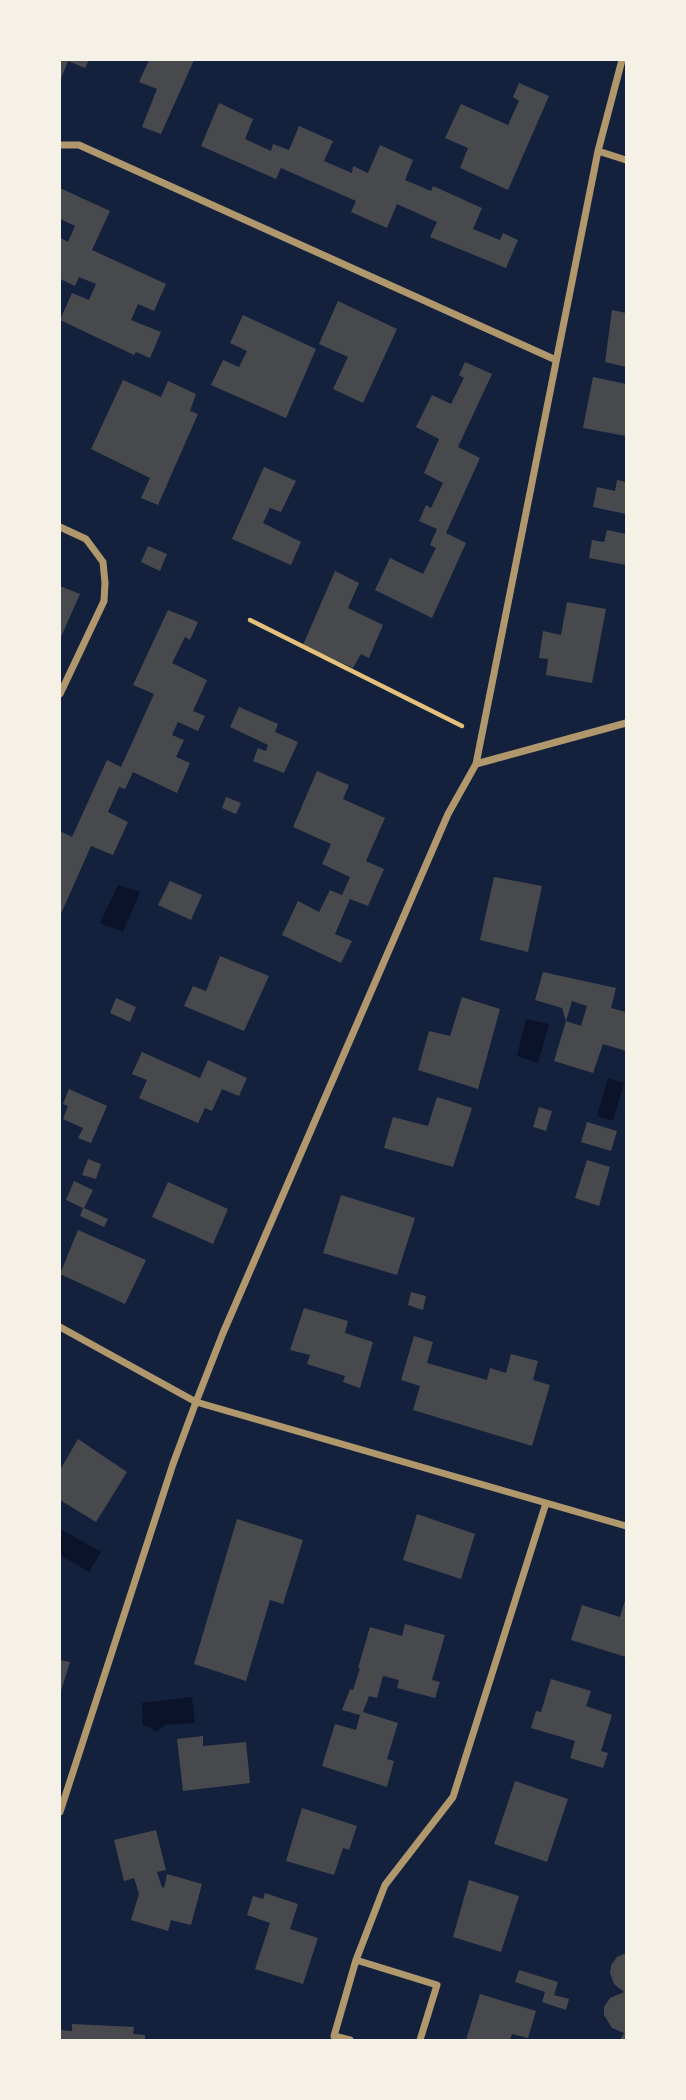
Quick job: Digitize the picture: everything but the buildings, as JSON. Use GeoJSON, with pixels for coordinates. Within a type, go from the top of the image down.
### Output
{"type":"FeatureCollection","features":[{"type":"Feature","properties":{"kind":"street"},"geometry":{"type":"LineString","coordinates":[[60,1812],[173,1464],[223,1333],[443,826],[475,764],[598,151],[622,60]]}},
{"type":"Feature","properties":{"kind":"street"},"geometry":{"type":"LineString","coordinates":[[60,145],[79,145],[556,360]]}},
{"type":"Feature","properties":{"kind":"street"},"geometry":{"type":"LineString","coordinates":[[598,151],[626,160]]}},
{"type":"Feature","properties":{"kind":"street"},"geometry":{"type":"LineString","coordinates":[[60,527],[86,539],[103,562],[105,583],[104,601],[60,694]]}},
{"type":"Feature","properties":{"kind":"street"},"geometry":{"type":"LineString","coordinates":[[475,764],[626,723]]}},
{"type":"Feature","properties":{"kind":"street"},"geometry":{"type":"LineString","coordinates":[[60,1327],[196,1402],[626,1526]]}},
{"type":"Feature","properties":{"kind":"street"},"geometry":{"type":"LineString","coordinates":[[350,2040],[334,2036],[356,1960],[385,1885],[453,1797],[546,1503]]}},
{"type":"Feature","properties":{"kind":"street"},"geometry":{"type":"LineString","coordinates":[[356,1960],[437,1985],[420,2040]]}},
{"type":"Feature","properties":{"kind":"path"},"geometry":{"type":"LineString","coordinates":[[250,620],[481,736]]}},
{"type":"Feature","properties":{"kind":"water"},"geometry":{"type":"Polygon","coordinates":[[[118,885],[140,892],[123,932],[100,923],[118,885]]]}},
{"type":"Feature","properties":{"kind":"water"},"geometry":{"type":"Polygon","coordinates":[[[526,1019],[549,1024],[538,1063],[517,1056],[526,1019]]]}},
{"type":"Feature","properties":{"kind":"water"},"geometry":{"type":"Polygon","coordinates":[[[608,1078],[624,1083],[613,1121],[597,1116],[608,1078]]]}},
{"type":"Feature","properties":{"kind":"water"},"geometry":{"type":"Polygon","coordinates":[[[62,1530],[101,1552],[89,1572],[60,1555],[62,1530]]]}},
{"type":"Feature","properties":{"kind":"water"},"geometry":{"type":"Polygon","coordinates":[[[192,1697],[195,1723],[165,1725],[157,1732],[143,1726],[142,1703],[192,1697]]]}}]}
